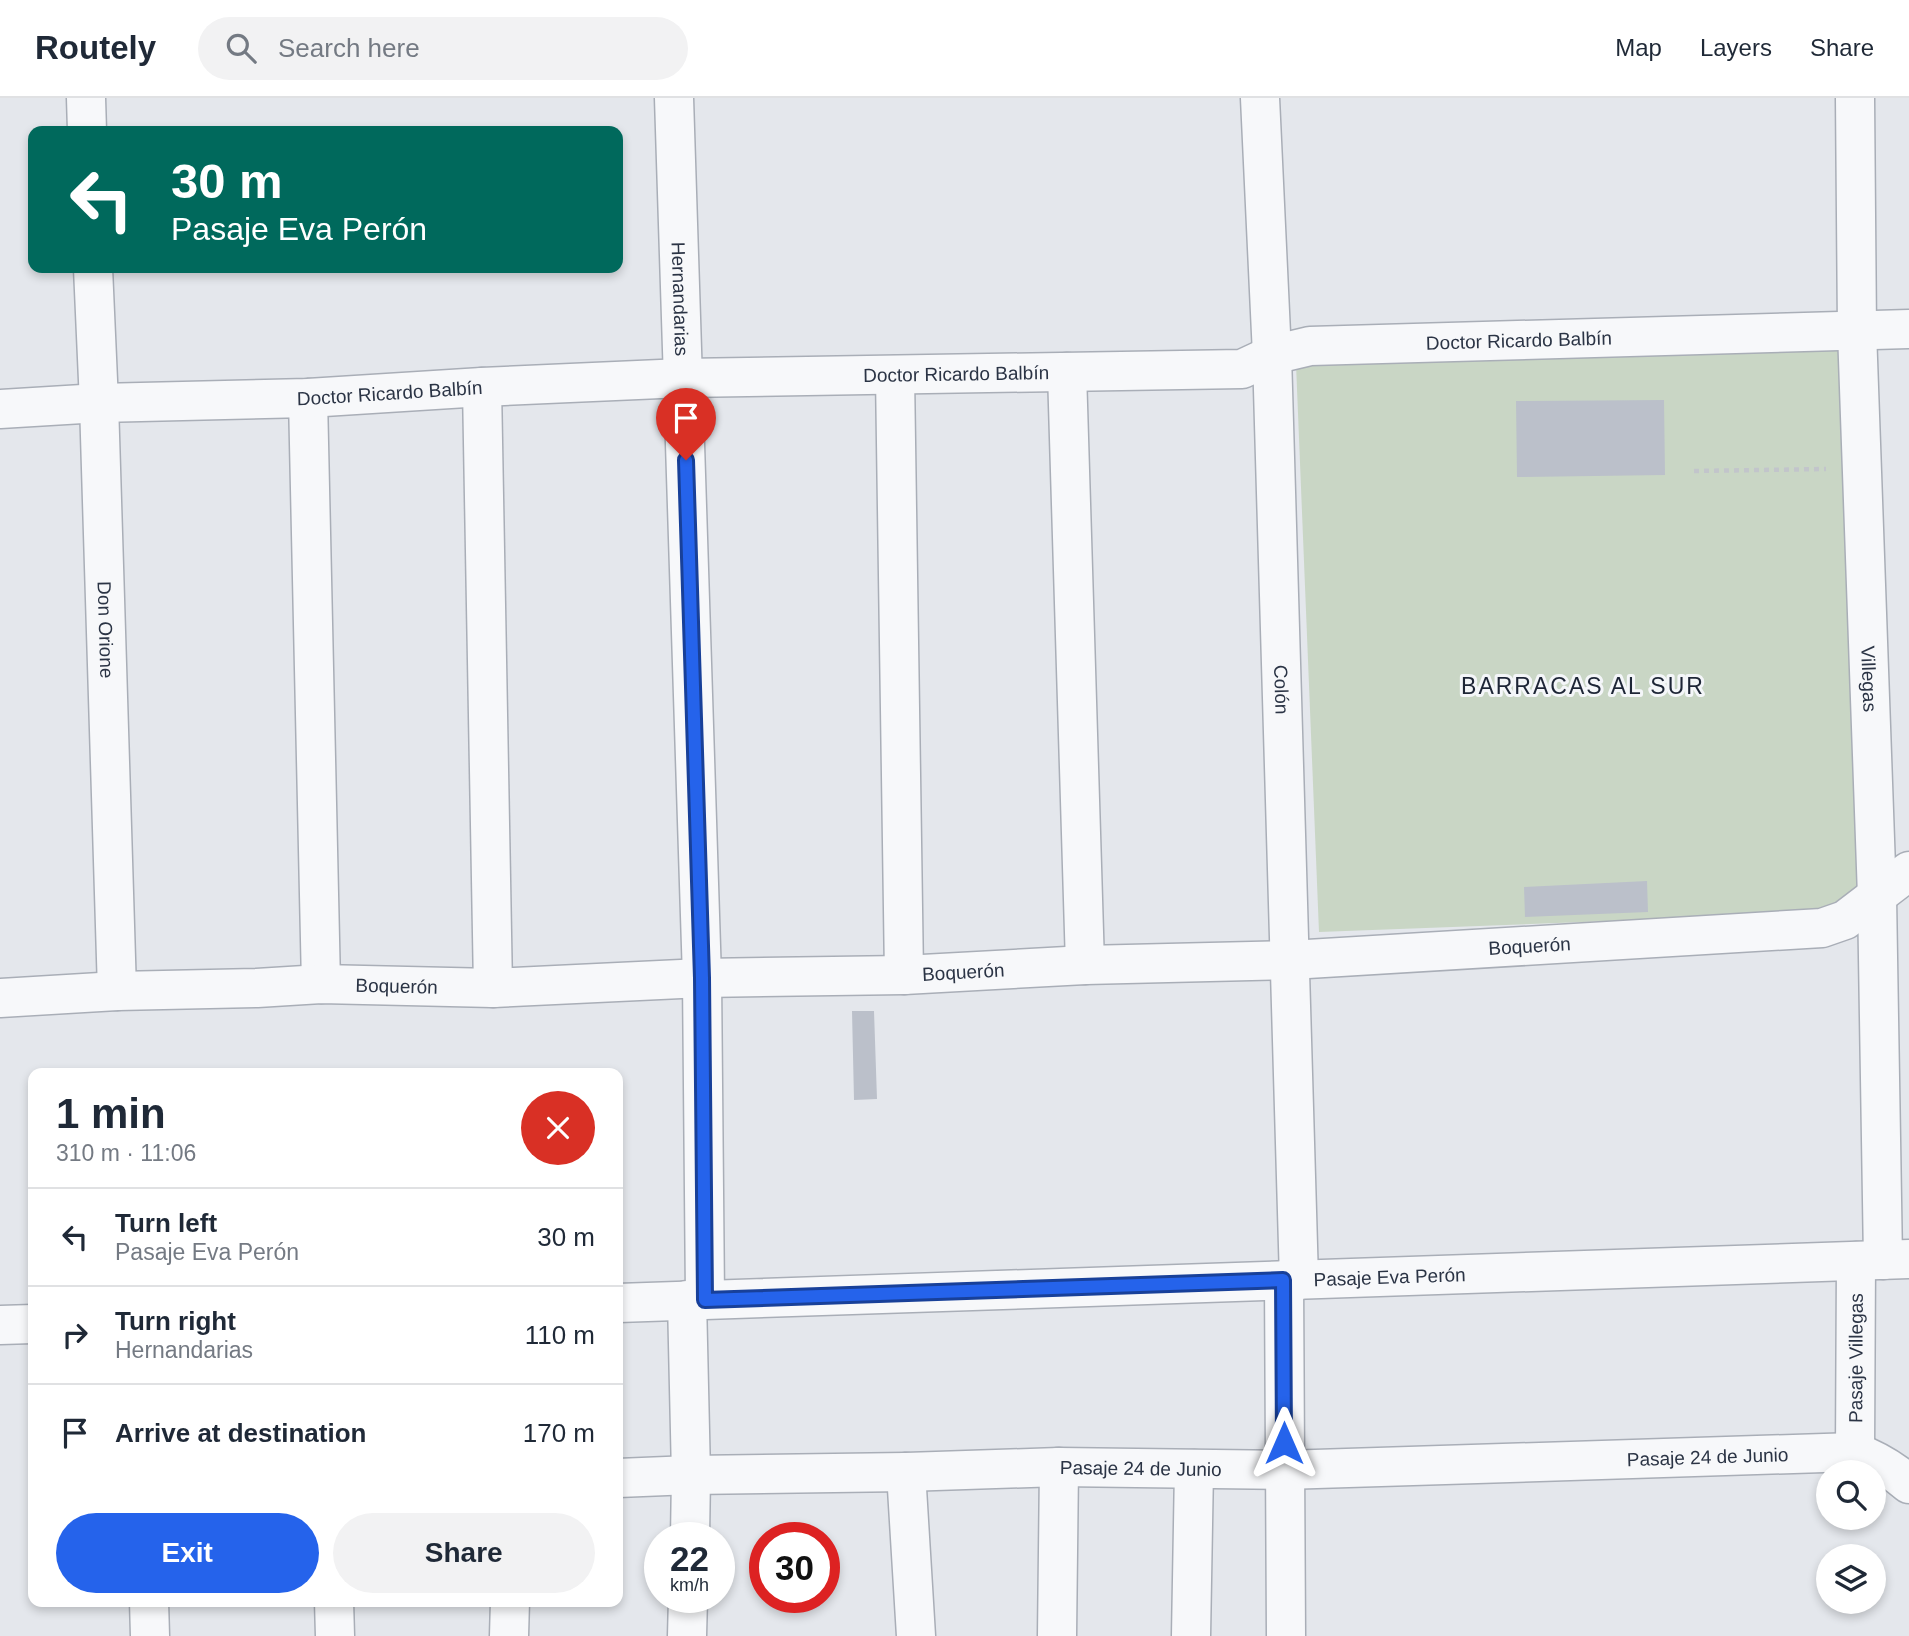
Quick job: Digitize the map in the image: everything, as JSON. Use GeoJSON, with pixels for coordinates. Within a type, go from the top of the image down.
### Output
{"type":"FeatureCollection","features":[{"type":"Feature","properties":{"kind":"street"},"geometry":{"type":"LineString","coordinates":[[86,98],[87,126]]}},
{"type":"Feature","properties":{"kind":"street","name":"Hernandarias"},"geometry":{"type":"LineString","coordinates":[[674,98],[702,978],[690,1522]]}},
{"type":"Feature","properties":{"kind":"street","name":"Colón"},"geometry":{"type":"LineString","coordinates":[[1260,98],[1272,355],[1291,960],[1291,1280],[1284,1470],[1286,1636]]}},
{"type":"Feature","properties":{"kind":"street","name":"Villegas"},"geometry":{"type":"LineString","coordinates":[[1856,98],[1857,331],[1877,897],[1883,1260]]}},
{"type":"Feature","properties":{"kind":"street","name":"Don Orione"},"geometry":{"type":"LineString","coordinates":[[93,273],[100,403],[117,991]]}},
{"type":"Feature","properties":{"kind":"street","name":"Doctor Ricardo Balbín"},"geometry":{"type":"LineString","coordinates":[[0,409],[100,403],[308,398],[683,377],[1241,369],[1272,355],[1310,346],[1909,329]]}},
{"type":"Feature","properties":{"kind":"street"},"geometry":{"type":"LineString","coordinates":[[1067,372],[1085,965]]}},
{"type":"Feature","properties":{"kind":"street"},"geometry":{"type":"LineString","coordinates":[[895,375],[904,975]]}},
{"type":"Feature","properties":{"kind":"street"},"geometry":{"type":"LineString","coordinates":[[482,387],[493,988]]}},
{"type":"Feature","properties":{"kind":"street"},"geometry":{"type":"LineString","coordinates":[[308,398],[321,984]]}},
{"type":"Feature","properties":{"kind":"street","name":"Boquerón"},"geometry":{"type":"LineString","coordinates":[[0,998],[321,984],[493,988],[702,978],[904,975],[1085,965],[1291,960],[1822,928],[1845,920],[1909,871]]}},
{"type":"Feature","properties":{"kind":"street","name":"Pasaje Eva Perón"},"geometry":{"type":"LineString","coordinates":[[623,1303],[1883,1260]]}},
{"type":"Feature","properties":{"kind":"street","name":"Pasaje Villegas"},"geometry":{"type":"LineString","coordinates":[[1854,1452],[1883,1260]]}},
{"type":"Feature","properties":{"kind":"street"},"geometry":{"type":"LineString","coordinates":[[0,1325],[28,1324]]}},
{"type":"Feature","properties":{"kind":"street","name":"Pasaje 24 de Junio"},"geometry":{"type":"LineString","coordinates":[[623,1478],[1059,1467],[1284,1470],[1854,1452],[1901,1476],[1909,1484]]}},
{"type":"Feature","properties":{"kind":"street"},"geometry":{"type":"LineString","coordinates":[[1057,1636],[1059,1467]]}},
{"type":"Feature","properties":{"kind":"street"},"geometry":{"type":"LineString","coordinates":[[1191,1636],[1194,1469]]}},
{"type":"Feature","properties":{"kind":"street"},"geometry":{"type":"LineString","coordinates":[[906,1472],[916,1636]]}},
{"type":"Feature","properties":{"kind":"street"},"geometry":{"type":"LineString","coordinates":[[149,1607],[150,1636]]}},
{"type":"Feature","properties":{"kind":"street"},"geometry":{"type":"LineString","coordinates":[[334,1607],[335,1636]]}},
{"type":"Feature","properties":{"kind":"street"},"geometry":{"type":"LineString","coordinates":[[509,1636],[510,1607]]}},
{"type":"Feature","properties":{"kind":"street"},"geometry":{"type":"LineString","coordinates":[[687,1636],[688,1613]]}},
{"type":"Feature","properties":{"kind":"path"},"geometry":{"type":"LineString","coordinates":[[1694,471],[1862,468]]}},
{"type":"Feature","properties":{"kind":"green space"},"geometry":{"type":"Polygon","coordinates":[[[1842,348],[1862,883],[1853,898],[1820,913],[1319,932],[1296,364],[1842,348]]]}},
{"type":"Feature","properties":{"kind":"building"},"geometry":{"type":"Polygon","coordinates":[[[1664,400],[1665,475],[1517,477],[1516,401],[1664,400]]]}},
{"type":"Feature","properties":{"kind":"building"},"geometry":{"type":"Polygon","coordinates":[[[1647,881],[1648,912],[1525,917],[1524,887],[1647,881]]]}},
{"type":"Feature","properties":{"kind":"building"},"geometry":{"type":"Polygon","coordinates":[[[852,1011],[874,1011],[877,1099],[854,1100],[852,1011]]]}},
{"type":"Feature","properties":{"kind":"district","name":"BARRACAS AL SUR"},"geometry":{"type":"Point","coordinates":[1583,686]}},
{"type":"Feature","properties":{"kind":"route"},"geometry":{"type":"LineString","coordinates":[[686,460],[702,978],[705,1300],[1283,1280],[1284,1443]]}}]}
